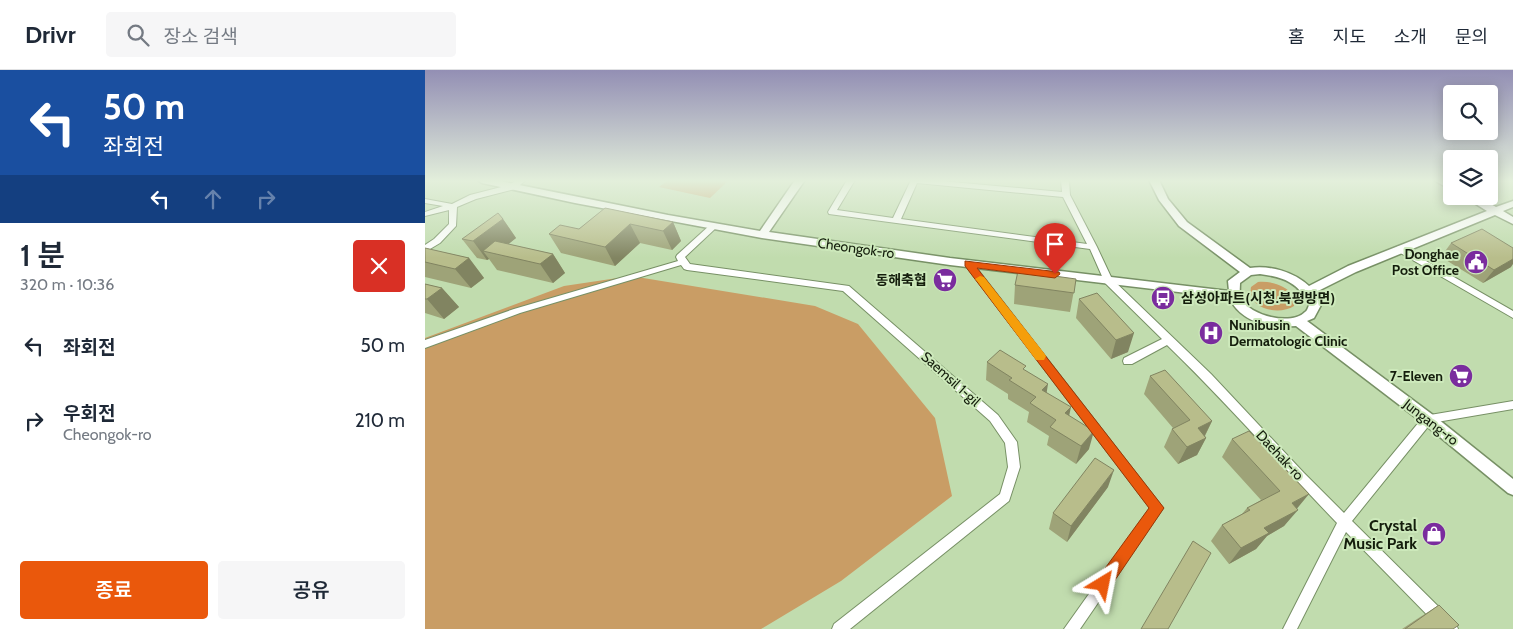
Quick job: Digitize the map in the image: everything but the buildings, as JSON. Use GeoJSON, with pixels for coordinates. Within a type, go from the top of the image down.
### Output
{"type":"FeatureCollection","features":[{"type":"Feature","properties":{"kind":"street"},"geometry":{"type":"LineString","coordinates":[[425,214],[453,206]]}},
{"type":"Feature","properties":{"kind":"street"},"geometry":{"type":"LineString","coordinates":[[425,249],[437,241],[453,224],[453,206]]}},
{"type":"Feature","properties":{"kind":"street","name":"Cheongok-ro"},"geometry":{"type":"LineString","coordinates":[[608,206],[762,235],[969,264],[1234,295]]}},
{"type":"Feature","properties":{"kind":"street"},"geometry":{"type":"LineString","coordinates":[[762,235],[782,206]]}},
{"type":"Feature","properties":{"kind":"street"},"geometry":{"type":"LineString","coordinates":[[836,206],[832,212],[1093,247]]}},
{"type":"Feature","properties":{"kind":"street"},"geometry":{"type":"LineString","coordinates":[[896,221],[903,206]]}},
{"type":"Feature","properties":{"kind":"street"},"geometry":{"type":"LineString","coordinates":[[1072,206],[1108,281]]}},
{"type":"Feature","properties":{"kind":"street"},"geometry":{"type":"LineString","coordinates":[[1169,206],[1183,224],[1248,272]]}},
{"type":"Feature","properties":{"kind":"street"},"geometry":{"type":"LineString","coordinates":[[1486,206],[1513,221]]}},
{"type":"Feature","properties":{"kind":"street"},"geometry":{"type":"LineString","coordinates":[[1308,291],[1352,269],[1509,206]]}},
{"type":"Feature","properties":{"kind":"street"},"geometry":{"type":"LineString","coordinates":[[425,344],[535,305],[683,262],[680,257],[713,227]]}},
{"type":"Feature","properties":{"kind":"street"},"geometry":{"type":"LineString","coordinates":[[1400,249],[1513,315]]}},
{"type":"Feature","properties":{"kind":"street","name":"Saemsil 1-gil"},"geometry":{"type":"LineString","coordinates":[[683,262],[687,267],[846,288],[994,418],[1011,442],[1014,467],[1005,497],[842,628]]}},
{"type":"Feature","properties":{"kind":"street"},"geometry":{"type":"LineString","coordinates":[[969,264],[1157,508],[1071,629]]}},
{"type":"Feature","properties":{"kind":"street"},"geometry":{"type":"LineString","coordinates":[[1260,270],[1282,274],[1298,282],[1308,291],[1315,305],[1312,314],[1300,322],[1285,324],[1260,318],[1245,310],[1237,301],[1232,291],[1234,280],[1248,272],[1260,270]]}},
{"type":"Feature","properties":{"kind":"street","name":"Daehak-ro"},"geometry":{"type":"LineString","coordinates":[[1108,281],[1207,377],[1344,522],[1451,629]]}},
{"type":"Feature","properties":{"kind":"street","name":"Jungang-ro"},"geometry":{"type":"LineString","coordinates":[[1300,322],[1428,419],[1513,488]]}},
{"type":"Feature","properties":{"kind":"street"},"geometry":{"type":"LineString","coordinates":[[1128,361],[1168,340]]}},
{"type":"Feature","properties":{"kind":"street"},"geometry":{"type":"LineString","coordinates":[[1290,629],[1344,522],[1428,419],[1513,405]]}},
{"type":"Feature","properties":{"kind":"shaded area"},"geometry":{"type":"Polygon","coordinates":[[[631,276],[815,306],[858,324],[935,418],[952,496],[841,581],[761,629],[425,629],[425,338],[564,286],[631,276]]]}},
{"type":"Feature","properties":{"kind":"shaded area"},"geometry":{"type":"Polygon","coordinates":[[[1258,282],[1273,283],[1287,289],[1294,296],[1294,306],[1288,309],[1273,310],[1259,305],[1251,295],[1251,287],[1258,282]]]}},
{"type":"Feature","properties":{"kind":"slow traffic"},"geometry":{"type":"LineString","coordinates":[[980,279],[1040,356]]}},
{"type":"Feature","properties":{"kind":"place","name":"Donghae Post Office"},"geometry":{"type":"Point","coordinates":[1476,262]}},
{"type":"Feature","properties":{"kind":"place","name":"동해축협"},"geometry":{"type":"Point","coordinates":[945,280]}},
{"type":"Feature","properties":{"kind":"place","name":"삼성아파트(시청.북평방면)"},"geometry":{"type":"Point","coordinates":[1163,298]}},
{"type":"Feature","properties":{"kind":"place","name":"Nunibusin Dermatologic Clinic"},"geometry":{"type":"Point","coordinates":[1211,333]}},
{"type":"Feature","properties":{"kind":"place","name":"7-Eleven"},"geometry":{"type":"Point","coordinates":[1461,376]}},
{"type":"Feature","properties":{"kind":"place","name":"Crystal Music Park"},"geometry":{"type":"Point","coordinates":[1434,534]}},
{"type":"Feature","properties":{"kind":"route"},"geometry":{"type":"LineString","coordinates":[[1055,274],[969,264],[1157,508],[1103,584]]}}]}
